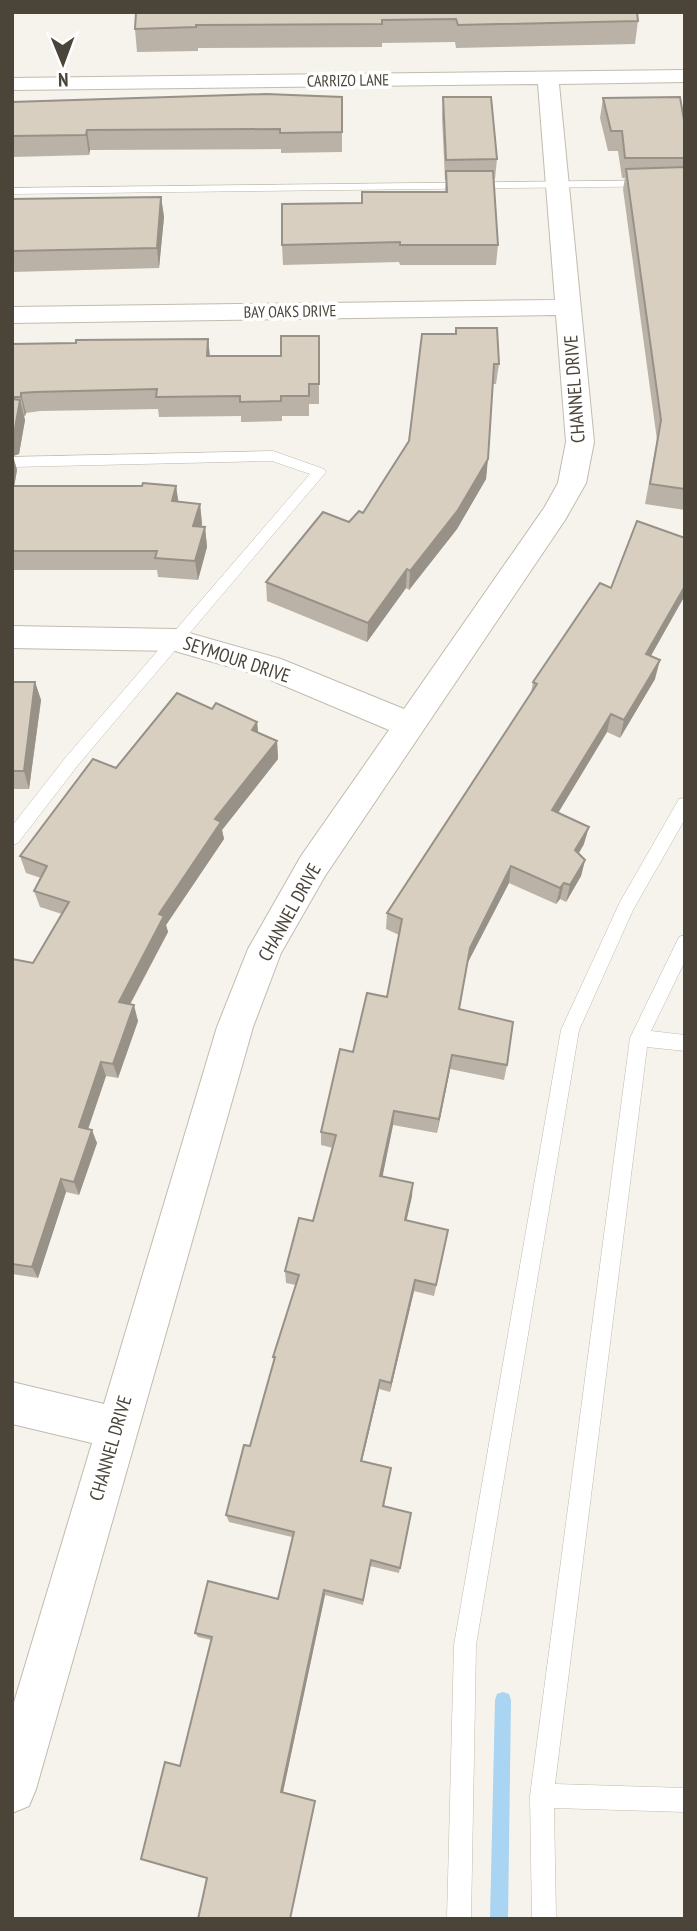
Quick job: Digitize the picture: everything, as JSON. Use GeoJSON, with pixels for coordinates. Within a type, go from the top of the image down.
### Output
{"type":"FeatureCollection","features":[{"type":"Feature","properties":{"kind":"street","name":"CARRIZO LANE"},"geometry":{"type":"LineString","coordinates":[[12,84],[685,76]]}},
{"type":"Feature","properties":{"kind":"street","name":"CHANNEL DRIVE"},"geometry":{"type":"LineString","coordinates":[[12,1789],[235,1027],[265,950],[313,866],[555,513],[572,483],[580,442],[548,78]]}},
{"type":"Feature","properties":{"kind":"street","name":"BAY OAKS DRIVE"},"geometry":{"type":"LineString","coordinates":[[12,315],[568,307]]}},
{"type":"Feature","properties":{"kind":"street","name":"SEYMOUR DRIVE"},"geometry":{"type":"LineString","coordinates":[[12,637],[175,640],[270,667],[410,725]]}},
{"type":"Feature","properties":{"kind":"street"},"geometry":{"type":"LineString","coordinates":[[12,1403],[116,1428]]}},
{"type":"Feature","properties":{"kind":"lane"},"geometry":{"type":"LineString","coordinates":[[12,191],[685,183]]}},
{"type":"Feature","properties":{"kind":"lane"},"geometry":{"type":"LineString","coordinates":[[12,462],[273,456],[319,472],[72,761],[12,838]]}},
{"type":"Feature","properties":{"kind":"lane"},"geometry":{"type":"LineString","coordinates":[[459,1919],[465,1645],[570,1030],[625,907],[685,804]]}},
{"type":"Feature","properties":{"kind":"lane"},"geometry":{"type":"LineString","coordinates":[[544,1919],[542,1796],[639,1038],[685,942]]}},
{"type":"Feature","properties":{"kind":"lane"},"geometry":{"type":"LineString","coordinates":[[639,1038],[685,1043]]}},
{"type":"Feature","properties":{"kind":"lane"},"geometry":{"type":"LineString","coordinates":[[542,1796],[685,1800]]}},
{"type":"Feature","properties":{"kind":"building"},"geometry":{"type":"Polygon","coordinates":[[[136,12],[637,12],[638,21],[458,25],[456,19],[382,20],[382,24],[196,25],[135,29],[136,12]]]}},
{"type":"Feature","properties":{"kind":"building"},"geometry":{"type":"Polygon","coordinates":[[[266,94],[342,97],[342,132],[280,133],[280,129],[87,130],[86,135],[12,136],[12,102],[266,94]]]}},
{"type":"Feature","properties":{"kind":"building"},"geometry":{"type":"Polygon","coordinates":[[[443,97],[491,97],[497,159],[446,160],[443,97]]]}},
{"type":"Feature","properties":{"kind":"building"},"geometry":{"type":"Polygon","coordinates":[[[680,97],[685,126],[685,158],[625,158],[622,131],[611,131],[603,98],[680,97]]]}},
{"type":"Feature","properties":{"kind":"building"},"geometry":{"type":"Polygon","coordinates":[[[685,167],[685,489],[650,484],[661,420],[626,169],[685,167]]]}},
{"type":"Feature","properties":{"kind":"building"},"geometry":{"type":"Polygon","coordinates":[[[446,171],[493,171],[498,245],[400,245],[400,242],[282,245],[282,204],[362,203],[362,192],[447,192],[446,171]]]}},
{"type":"Feature","properties":{"kind":"building"},"geometry":{"type":"Polygon","coordinates":[[[161,197],[157,248],[12,251],[12,199],[161,197]]]}},
{"type":"Feature","properties":{"kind":"building"},"geometry":{"type":"Polygon","coordinates":[[[456,328],[497,328],[499,364],[494,364],[488,459],[458,510],[410,571],[407,569],[368,623],[266,582],[323,512],[349,522],[359,511],[363,513],[409,441],[422,334],[456,334],[456,328]]]}},
{"type":"Feature","properties":{"kind":"building"},"geometry":{"type":"Polygon","coordinates":[[[281,336],[319,336],[319,384],[309,384],[309,396],[281,396],[281,401],[240,402],[240,396],[156,397],[157,389],[35,392],[12,397],[12,344],[76,343],[76,340],[208,339],[207,356],[281,356],[281,336]]]}},
{"type":"Feature","properties":{"kind":"building"},"geometry":{"type":"Polygon","coordinates":[[[12,399],[20,400],[12,435],[12,399]]]}},
{"type":"Feature","properties":{"kind":"building"},"geometry":{"type":"Polygon","coordinates":[[[143,483],[176,486],[172,501],[200,504],[193,526],[205,527],[195,561],[155,558],[157,551],[12,551],[12,486],[142,486],[143,483]]]}},
{"type":"Feature","properties":{"kind":"building"},"geometry":{"type":"Polygon","coordinates":[[[637,521],[685,538],[685,586],[646,654],[660,660],[624,720],[611,714],[552,810],[589,827],[575,850],[585,860],[570,885],[564,883],[560,888],[511,866],[470,948],[459,1009],[513,1022],[507,1065],[452,1055],[439,1119],[394,1111],[380,1176],[413,1183],[405,1220],[448,1230],[436,1285],[415,1280],[391,1383],[380,1380],[361,1461],[391,1468],[383,1506],[411,1513],[400,1568],[371,1560],[363,1600],[324,1590],[281,1792],[315,1801],[290,1919],[198,1919],[207,1878],[141,1859],[165,1762],[180,1766],[212,1637],[195,1633],[208,1581],[278,1599],[294,1532],[226,1515],[244,1445],[250,1446],[273,1357],[299,1275],[285,1271],[299,1218],[313,1221],[336,1135],[321,1132],[340,1049],[353,1052],[367,993],[387,997],[402,919],[387,913],[537,684],[533,682],[600,583],[611,588],[637,521]]]}},
{"type":"Feature","properties":{"kind":"building"},"geometry":{"type":"Polygon","coordinates":[[[12,682],[35,682],[24,771],[12,771],[12,682]]]}},
{"type":"Feature","properties":{"kind":"building"},"geometry":{"type":"Polygon","coordinates":[[[177,693],[212,709],[216,703],[257,722],[252,730],[277,741],[215,819],[221,822],[159,914],[164,916],[119,1002],[134,1005],[113,1064],[101,1062],[79,1127],[92,1130],[74,1182],[61,1179],[32,1267],[12,1264],[12,959],[33,963],[69,902],[34,891],[47,866],[20,856],[93,759],[116,768],[177,693]]]}},
{"type":"Feature","properties":{"kind":"waterway"},"geometry":{"type":"LineString","coordinates":[[499,1919],[503,1700]]}}]}
